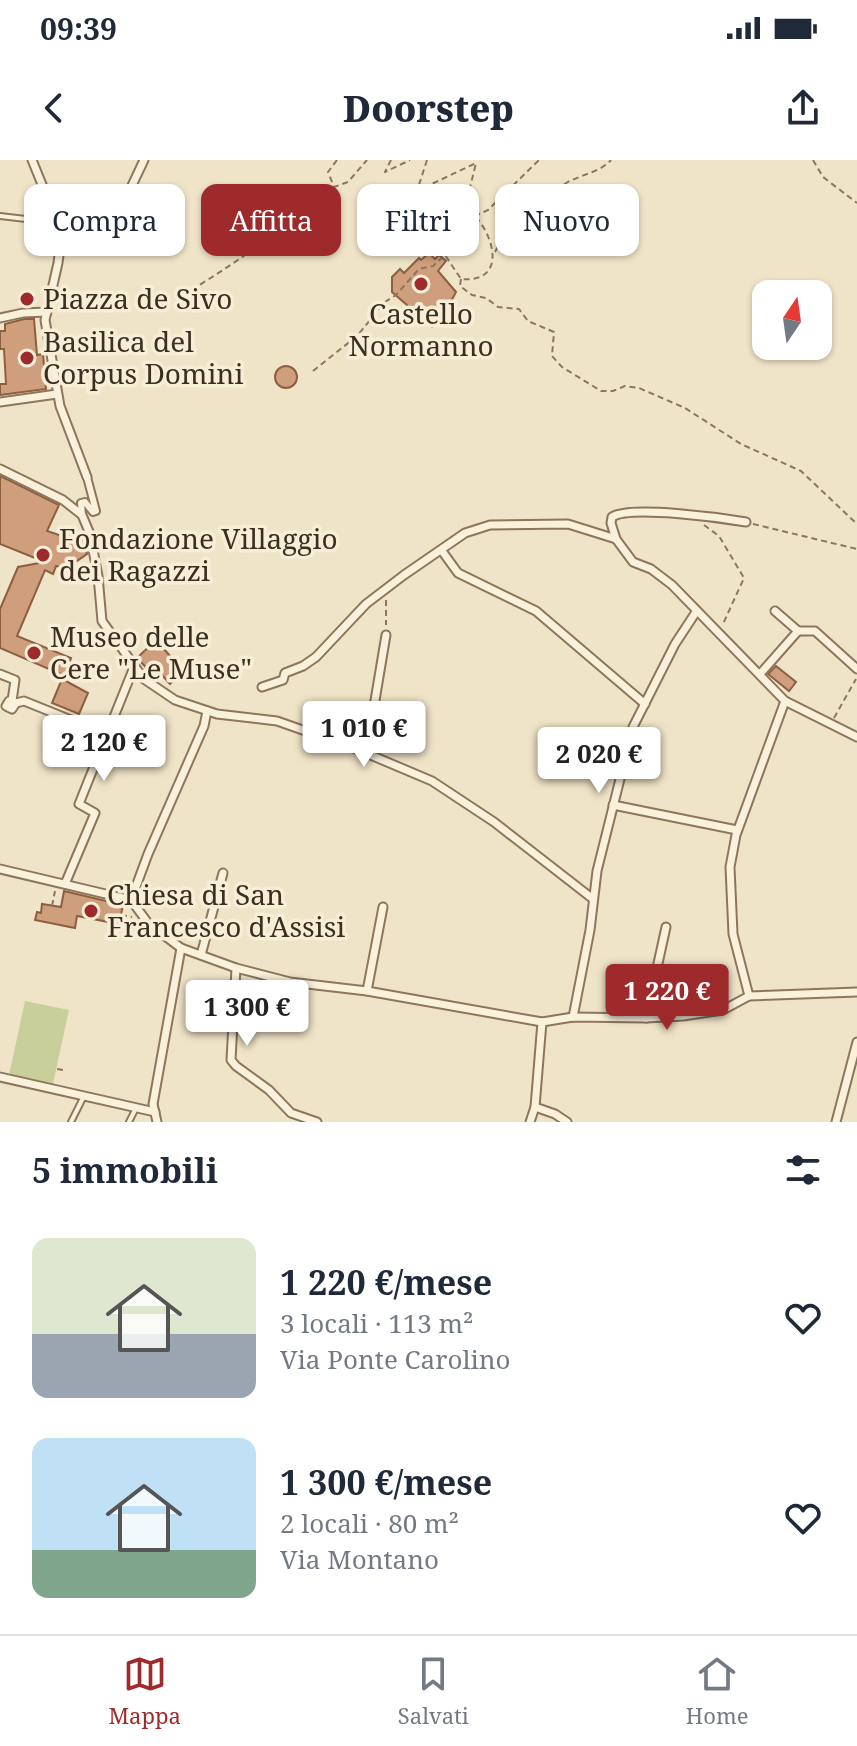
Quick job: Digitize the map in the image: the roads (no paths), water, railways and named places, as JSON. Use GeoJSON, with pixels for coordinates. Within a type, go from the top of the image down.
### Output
{"type":"FeatureCollection","features":[{"type":"Feature","properties":{"kind":"street"},"geometry":{"type":"LineString","coordinates":[[32,160],[42,184]]}},
{"type":"Feature","properties":{"kind":"street"},"geometry":{"type":"LineString","coordinates":[[133,184],[144,160]]}},
{"type":"Feature","properties":{"kind":"street"},"geometry":{"type":"LineString","coordinates":[[59,256],[47,312],[48,346],[57,394],[96,511],[93,512],[85,502],[81,503],[98,576],[102,621],[134,667],[144,679],[175,700],[207,711],[277,721],[432,781],[494,822],[593,899]]}},
{"type":"Feature","properties":{"kind":"street"},"geometry":{"type":"LineString","coordinates":[[0,318],[47,312]]}},
{"type":"Feature","properties":{"kind":"street"},"geometry":{"type":"LineString","coordinates":[[0,402],[57,394]]}},
{"type":"Feature","properties":{"kind":"street"},"geometry":{"type":"LineString","coordinates":[[0,469],[63,500],[82,515]]}},
{"type":"Feature","properties":{"kind":"street"},"geometry":{"type":"LineString","coordinates":[[746,522],[660,512],[619,512],[612,517],[611,523],[616,539],[633,562],[661,576],[785,701],[857,737]]}},
{"type":"Feature","properties":{"kind":"street"},"geometry":{"type":"LineString","coordinates":[[262,687],[283,680],[285,673],[316,657],[366,604],[465,533],[490,525],[568,524],[616,539]]}},
{"type":"Feature","properties":{"kind":"street"},"geometry":{"type":"LineString","coordinates":[[442,551],[458,573],[544,617],[645,704]]}},
{"type":"Feature","properties":{"kind":"street"},"geometry":{"type":"LineString","coordinates":[[775,611],[798,631],[815,631],[857,669]]}},
{"type":"Feature","properties":{"kind":"street"},"geometry":{"type":"LineString","coordinates":[[573,1017],[593,899],[633,727],[675,644],[696,612]]}},
{"type":"Feature","properties":{"kind":"street"},"geometry":{"type":"LineString","coordinates":[[760,674],[798,631]]}},
{"type":"Feature","properties":{"kind":"street"},"geometry":{"type":"LineString","coordinates":[[366,754],[386,635]]}},
{"type":"Feature","properties":{"kind":"street"},"geometry":{"type":"LineString","coordinates":[[61,883],[95,813],[79,804],[134,667]]}},
{"type":"Feature","properties":{"kind":"street"},"geometry":{"type":"LineString","coordinates":[[0,674],[15,680],[8,702],[24,701],[106,734]]}},
{"type":"Feature","properties":{"kind":"street"},"geometry":{"type":"LineString","coordinates":[[749,996],[733,934],[730,867],[737,830],[785,701]]}},
{"type":"Feature","properties":{"kind":"street"},"geometry":{"type":"LineString","coordinates":[[131,900],[204,726],[207,711]]}},
{"type":"Feature","properties":{"kind":"street"},"geometry":{"type":"LineString","coordinates":[[613,805],[737,830]]}},
{"type":"Feature","properties":{"kind":"street"},"geometry":{"type":"LineString","coordinates":[[0,869],[131,900],[148,923],[181,948],[236,968],[290,982],[367,991],[542,1022],[573,1017],[646,1018],[723,1010],[749,996],[857,992]]}},
{"type":"Feature","properties":{"kind":"street"},"geometry":{"type":"LineString","coordinates":[[201,955],[223,873]]}},
{"type":"Feature","properties":{"kind":"street"},"geometry":{"type":"LineString","coordinates":[[367,991],[383,907]]}},
{"type":"Feature","properties":{"kind":"street"},"geometry":{"type":"LineString","coordinates":[[646,1018],[666,927]]}},
{"type":"Feature","properties":{"kind":"street"},"geometry":{"type":"LineString","coordinates":[[157,1122],[153,1104],[181,948]]}},
{"type":"Feature","properties":{"kind":"street"},"geometry":{"type":"LineString","coordinates":[[236,968],[231,1060],[269,1090],[290,1118],[317,1122]]}},
{"type":"Feature","properties":{"kind":"street"},"geometry":{"type":"LineString","coordinates":[[530,1122],[535,1107],[542,1022]]}},
{"type":"Feature","properties":{"kind":"street"},"geometry":{"type":"LineString","coordinates":[[836,1122],[857,1042]]}},
{"type":"Feature","properties":{"kind":"street"},"geometry":{"type":"LineString","coordinates":[[0,1077],[155,1112]]}},
{"type":"Feature","properties":{"kind":"street"},"geometry":{"type":"LineString","coordinates":[[535,1107],[567,1122]]}},
{"type":"Feature","properties":{"kind":"lane"},"geometry":{"type":"LineString","coordinates":[[0,216],[24,219]]}},
{"type":"Feature","properties":{"kind":"lane"},"geometry":{"type":"LineString","coordinates":[[71,1122],[84,1096]]}},
{"type":"Feature","properties":{"kind":"lane"},"geometry":{"type":"LineString","coordinates":[[129,1122],[136,1108]]}},
{"type":"Feature","properties":{"kind":"place","name":"Castello Normanno"},"geometry":{"type":"Point","coordinates":[421,284]}},
{"type":"Feature","properties":{"kind":"place","name":"Piazza de Sivo"},"geometry":{"type":"Point","coordinates":[27,299]}},
{"type":"Feature","properties":{"kind":"place","name":"Basilica del Corpus Domini"},"geometry":{"type":"Point","coordinates":[27,358]}},
{"type":"Feature","properties":{"kind":"place","name":"Fondazione Villaggio dei Ragazzi"},"geometry":{"type":"Point","coordinates":[43,555]}},
{"type":"Feature","properties":{"kind":"place","name":"Museo delle Cere \"Le Muse\""},"geometry":{"type":"Point","coordinates":[34,653]}},
{"type":"Feature","properties":{"kind":"place","name":"Chiesa di San Francesco d'Assisi"},"geometry":{"type":"Point","coordinates":[91,911]}}]}
